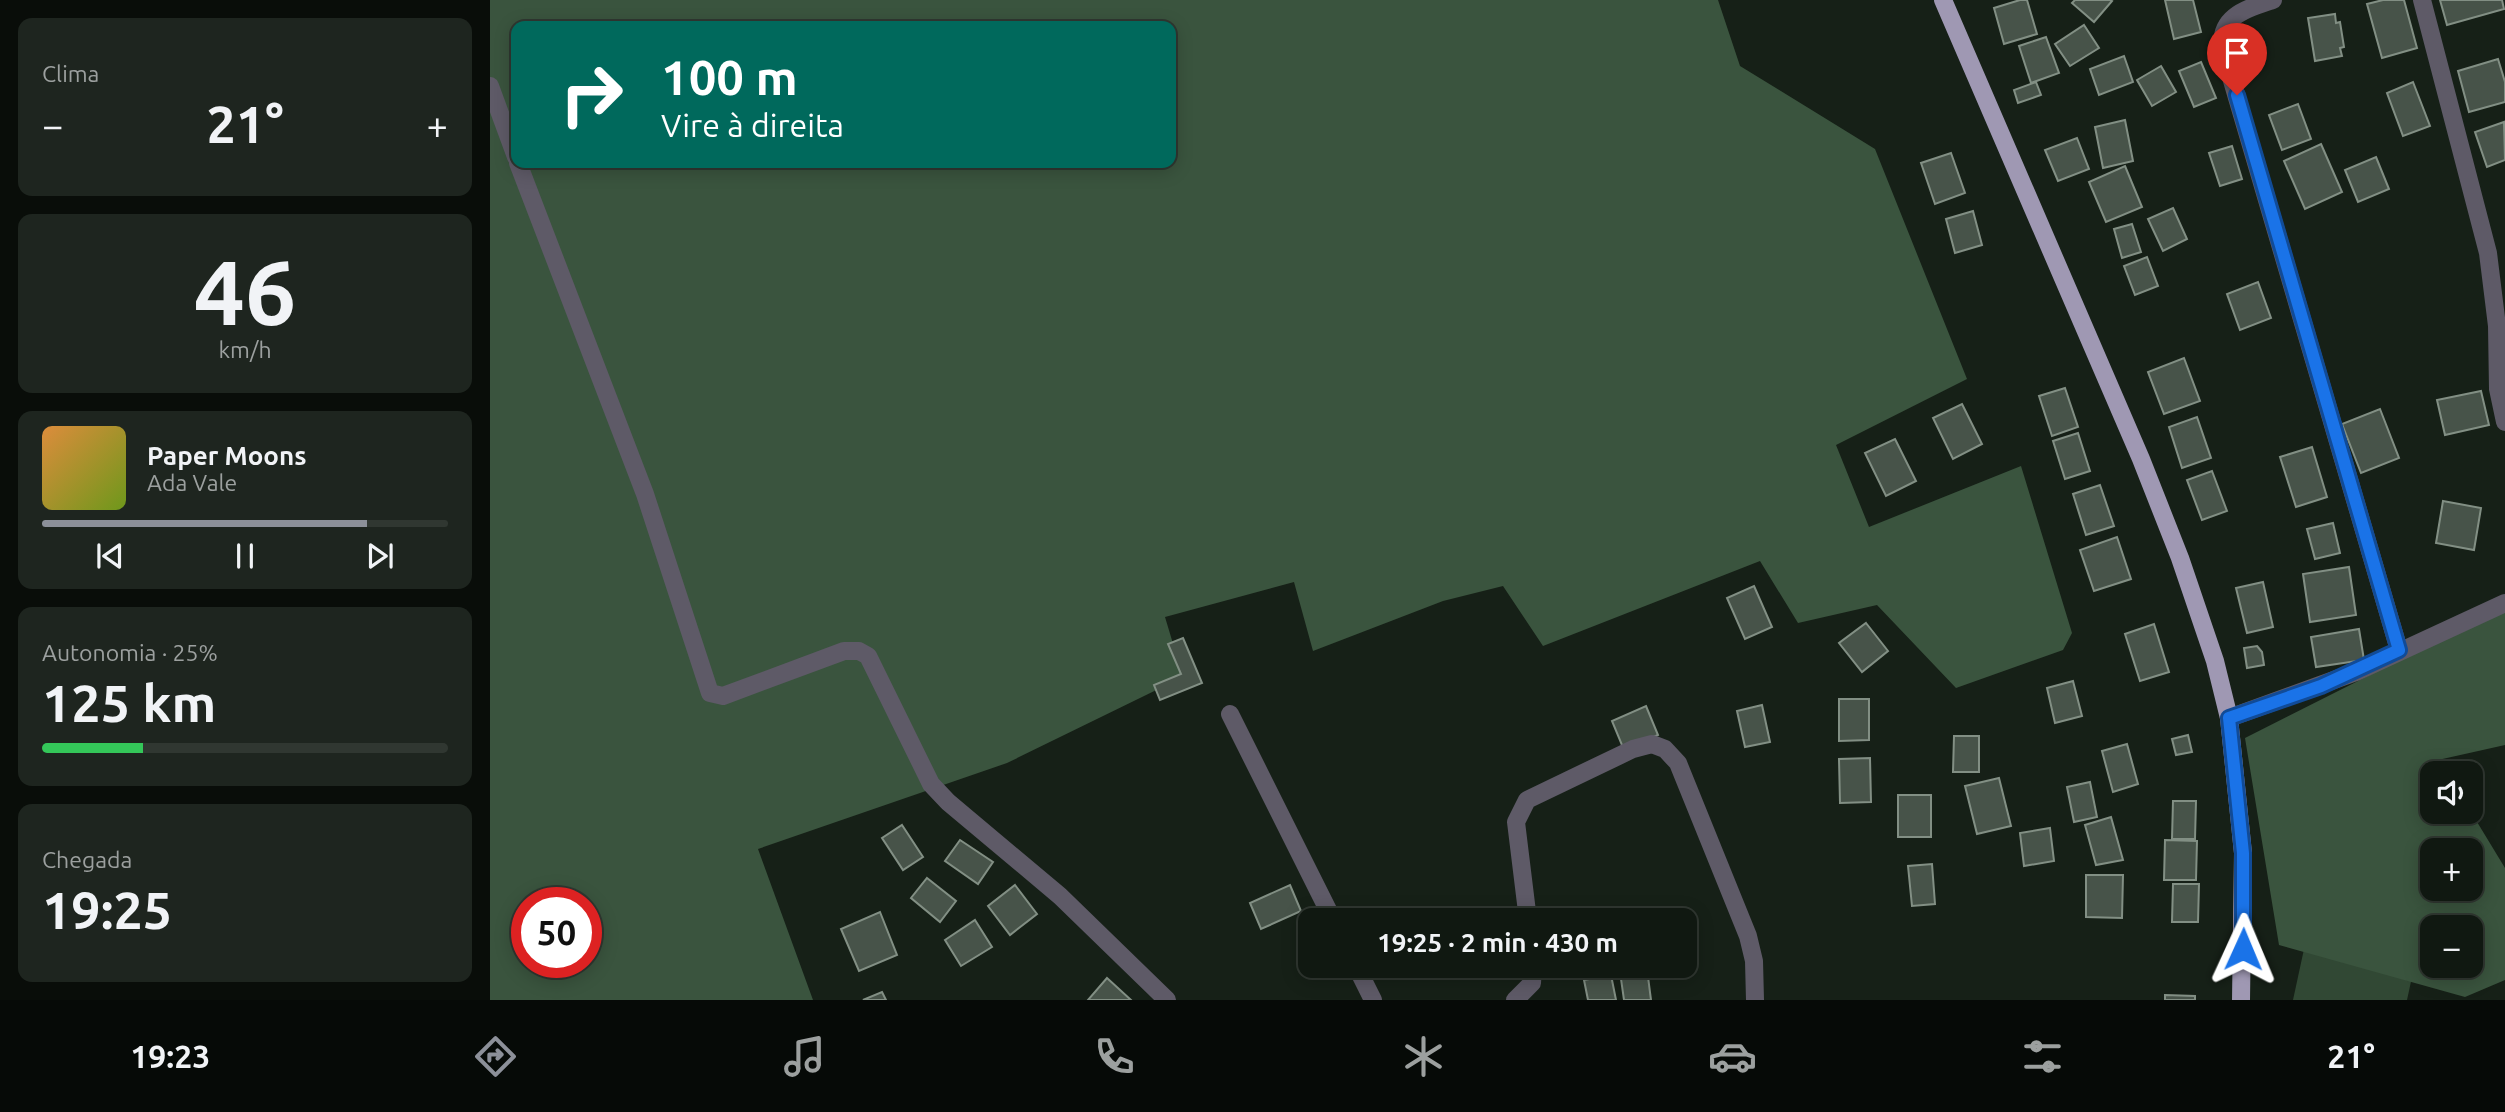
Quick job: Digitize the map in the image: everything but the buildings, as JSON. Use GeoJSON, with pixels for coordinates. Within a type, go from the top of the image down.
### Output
{"type":"FeatureCollection","features":[{"type":"Feature","properties":{"kind":"main road"},"geometry":{"type":"LineString","coordinates":[[1942,0],[2146,472],[2206,635],[2229,718],[2243,853],[2241,1000]]}},
{"type":"Feature","properties":{"kind":"street"},"geometry":{"type":"LineString","coordinates":[[2273,0],[2244,9],[2231,18],[2223,28],[2223,50],[2399,650]]}},
{"type":"Feature","properties":{"kind":"street"},"geometry":{"type":"LineString","coordinates":[[2422,0],[2488,253],[2504,416]]}},
{"type":"Feature","properties":{"kind":"street"},"geometry":{"type":"LineString","coordinates":[[490,86],[511,143]]}},
{"type":"Feature","properties":{"kind":"street"},"geometry":{"type":"LineString","coordinates":[[520,168],[645,494],[710,694],[723,696],[738,688],[844,651],[859,651],[868,656],[931,785],[1060,896],[1167,1000]]}},
{"type":"Feature","properties":{"kind":"street"},"geometry":{"type":"LineString","coordinates":[[2229,718],[2321,686],[2505,603]]}},
{"type":"Feature","properties":{"kind":"street"},"geometry":{"type":"LineString","coordinates":[[1230,713],[1327,908]]}},
{"type":"Feature","properties":{"kind":"street"},"geometry":{"type":"LineString","coordinates":[[1527,908],[1516,822],[1527,800],[1633,749],[1652,744],[1665,749],[1678,763],[1728,883],[1755,961],[1755,1000]]}},
{"type":"Feature","properties":{"kind":"street"},"geometry":{"type":"LineString","coordinates":[[1362,978],[1373,1000]]}},
{"type":"Feature","properties":{"kind":"street"},"geometry":{"type":"LineString","coordinates":[[1515,1000],[1532,983],[1532,978]]}},
{"type":"Feature","properties":{"kind":"green space"},"geometry":{"type":"Polygon","coordinates":[[[490,0],[1718,0],[1740,66],[1875,149],[1967,379],[1836,445],[1869,527],[2021,466],[2072,633],[2063,650],[1956,688],[1877,605],[1798,623],[1760,561],[1543,646],[1503,586],[1443,601],[1313,651],[1294,582],[1165,617],[1183,677],[1007,763],[758,849],[813,1000],[490,1000],[490,0]]]}},
{"type":"Feature","properties":{"kind":"green space"},"geometry":{"type":"Polygon","coordinates":[[[2505,607],[2505,745],[2439,761],[2420,761],[2420,824],[2478,824],[2505,868],[2505,980],[2465,997],[2279,945],[2245,738],[2505,607]]]}},
{"type":"Feature","properties":{"kind":"green space"},"geometry":{"type":"Polygon","coordinates":[[[2309,926],[2418,949],[2407,1000],[2293,1000],[2309,926]]]}},
{"type":"Feature","properties":{"kind":"route"},"geometry":{"type":"LineString","coordinates":[[2237,95],[2399,650],[2321,686],[2229,718],[2243,853],[2243,949]]}}]}
